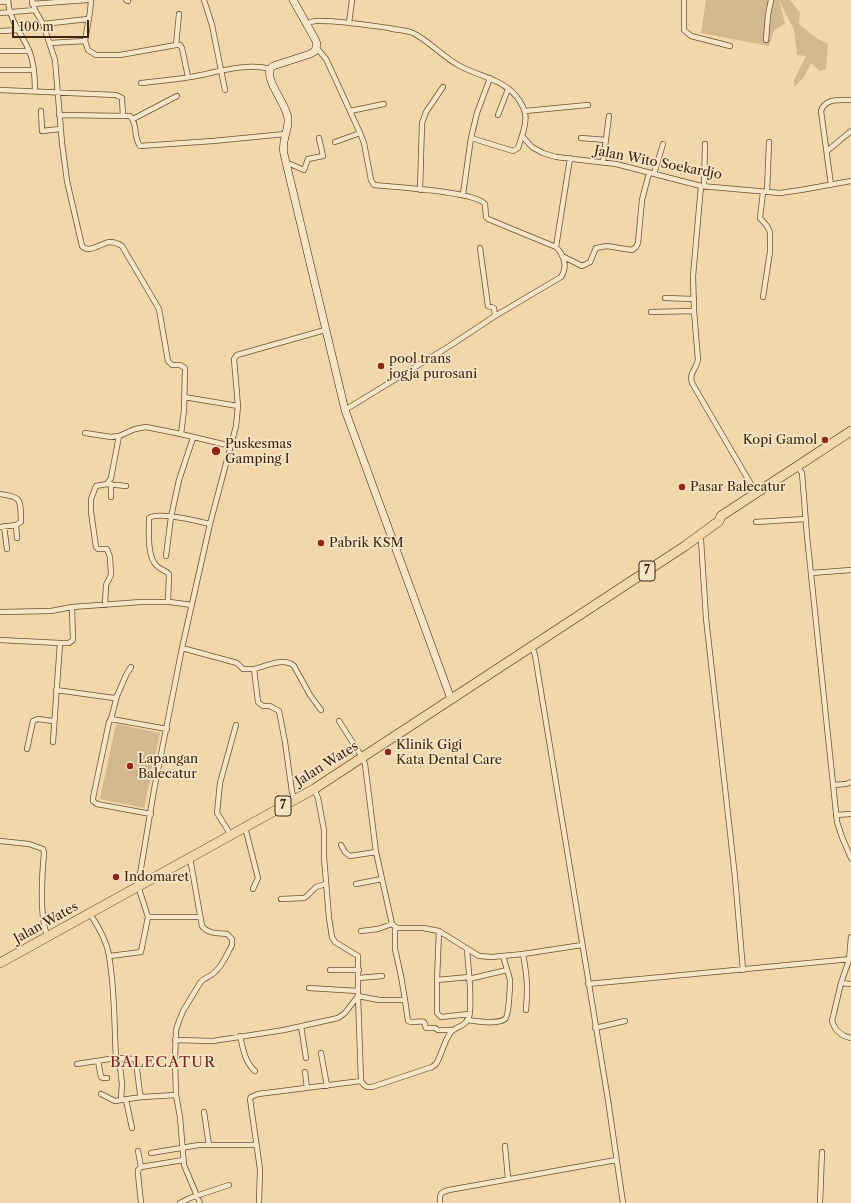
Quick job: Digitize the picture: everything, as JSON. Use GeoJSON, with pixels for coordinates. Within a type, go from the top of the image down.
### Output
{"type":"FeatureCollection","features":[{"type":"Feature","properties":{"kind":"highway"},"geometry":{"type":"LineString","coordinates":[[719,521],[721,516],[798,468],[851,430]]}},
{"type":"Feature","properties":{"kind":"highway","name":"7"},"geometry":{"type":"LineString","coordinates":[[699,536],[719,521],[724,521],[798,468],[851,435]]}},
{"type":"Feature","properties":{"kind":"highway","name":"Jalan Wates"},"geometry":{"type":"LineString","coordinates":[[0,963],[314,789],[575,619],[699,536]]}},
{"type":"Feature","properties":{"kind":"street"},"geometry":{"type":"LineString","coordinates":[[87,0],[32,2],[43,24],[56,60],[60,129],[67,182],[82,246],[88,249],[110,242],[117,243],[122,246],[159,308],[170,364],[172,366],[180,365],[185,368],[181,434]]}},
{"type":"Feature","properties":{"kind":"street"},"geometry":{"type":"LineString","coordinates":[[91,0],[85,41],[88,50],[96,55],[120,55],[180,45],[182,48],[188,77]]}},
{"type":"Feature","properties":{"kind":"street"},"geometry":{"type":"LineString","coordinates":[[204,0],[212,25],[225,90]]}},
{"type":"Feature","properties":{"kind":"street"},"geometry":{"type":"LineString","coordinates":[[293,0],[315,39],[316,47],[326,59],[360,133],[364,143],[373,184],[463,194],[484,202],[486,217],[488,219],[556,247],[561,252],[565,268],[561,277],[495,316],[346,410]]}},
{"type":"Feature","properties":{"kind":"street"},"geometry":{"type":"LineString","coordinates":[[349,23],[352,0]]}},
{"type":"Feature","properties":{"kind":"street"},"geometry":{"type":"LineString","coordinates":[[684,0],[684,30],[691,36],[730,46]]}},
{"type":"Feature","properties":{"kind":"street"},"geometry":{"type":"LineString","coordinates":[[766,40],[768,16],[772,0]]}},
{"type":"Feature","properties":{"kind":"street"},"geometry":{"type":"LineString","coordinates":[[0,2],[8,1],[10,13],[29,51],[34,70],[35,90]]}},
{"type":"Feature","properties":{"kind":"street"},"geometry":{"type":"LineString","coordinates":[[0,14],[35,10]]}},
{"type":"Feature","properties":{"kind":"street"},"geometry":{"type":"LineString","coordinates":[[176,45],[179,14]]}},
{"type":"Feature","properties":{"kind":"street"},"geometry":{"type":"LineString","coordinates":[[43,24],[88,19]]}},
{"type":"Feature","properties":{"kind":"street"},"geometry":{"type":"LineString","coordinates":[[307,24],[314,21],[349,23],[412,33],[423,39],[458,65],[490,78],[508,88],[516,96],[525,111],[526,120],[518,148],[513,151],[471,138]]}},
{"type":"Feature","properties":{"kind":"street"},"geometry":{"type":"LineString","coordinates":[[0,31],[19,30]]}},
{"type":"Feature","properties":{"kind":"street"},"geometry":{"type":"LineString","coordinates":[[50,43],[85,41]]}},
{"type":"Feature","properties":{"kind":"street"},"geometry":{"type":"LineString","coordinates":[[316,47],[315,51],[310,54],[272,66],[270,69],[270,77],[284,106],[288,119],[283,147],[346,410],[452,699]]}},
{"type":"Feature","properties":{"kind":"street"},"geometry":{"type":"LineString","coordinates":[[0,50],[29,51]]}},
{"type":"Feature","properties":{"kind":"street"},"geometry":{"type":"LineString","coordinates":[[141,83],[188,77],[244,66],[270,69]]}},
{"type":"Feature","properties":{"kind":"street"},"geometry":{"type":"LineString","coordinates":[[0,70],[34,70]]}},
{"type":"Feature","properties":{"kind":"street"},"geometry":{"type":"LineString","coordinates":[[463,194],[471,138],[477,113],[490,78]]}},
{"type":"Feature","properties":{"kind":"street"},"geometry":{"type":"LineString","coordinates":[[420,190],[422,123],[426,112],[443,87]]}},
{"type":"Feature","properties":{"kind":"street"},"geometry":{"type":"LineString","coordinates":[[498,115],[508,88]]}},
{"type":"Feature","properties":{"kind":"street"},"geometry":{"type":"LineString","coordinates":[[0,90],[35,90],[57,93],[119,96],[122,98],[123,116]]}},
{"type":"Feature","properties":{"kind":"street"},"geometry":{"type":"LineString","coordinates":[[59,115],[130,116],[133,118],[177,96]]}},
{"type":"Feature","properties":{"kind":"street"},"geometry":{"type":"LineString","coordinates":[[832,184],[821,111],[826,102],[851,100]]}},
{"type":"Feature","properties":{"kind":"street"},"geometry":{"type":"LineString","coordinates":[[350,111],[384,104]]}},
{"type":"Feature","properties":{"kind":"street"},"geometry":{"type":"LineString","coordinates":[[525,111],[588,105]]}},
{"type":"Feature","properties":{"kind":"street"},"geometry":{"type":"LineString","coordinates":[[41,111],[42,131],[60,129]]}},
{"type":"Feature","properties":{"kind":"street"},"geometry":{"type":"LineString","coordinates":[[603,162],[609,116]]}},
{"type":"Feature","properties":{"kind":"street"},"geometry":{"type":"LineString","coordinates":[[133,118],[137,140],[140,146],[285,134]]}},
{"type":"Feature","properties":{"kind":"street"},"geometry":{"type":"LineString","coordinates":[[828,151],[851,130]]}},
{"type":"Feature","properties":{"kind":"street"},"geometry":{"type":"LineString","coordinates":[[335,142],[360,133]]}},
{"type":"Feature","properties":{"kind":"street","name":"Jalan Wito Soekardjo"},"geometry":{"type":"LineString","coordinates":[[522,136],[532,147],[556,156],[616,164],[703,186],[780,193],[851,181]]}},
{"type":"Feature","properties":{"kind":"street"},"geometry":{"type":"LineString","coordinates":[[287,166],[290,164],[304,170],[308,159],[323,156],[319,138]]}},
{"type":"Feature","properties":{"kind":"street"},"geometry":{"type":"LineString","coordinates":[[581,138],[606,140]]}},
{"type":"Feature","properties":{"kind":"street"},"geometry":{"type":"LineString","coordinates":[[763,297],[770,252],[769,229],[760,218],[765,192],[769,142]]}},
{"type":"Feature","properties":{"kind":"street"},"geometry":{"type":"LineString","coordinates":[[562,256],[582,266],[587,265],[590,262],[596,248],[607,246],[632,250],[636,247],[638,243],[642,200],[663,144]]}},
{"type":"Feature","properties":{"kind":"street"},"geometry":{"type":"LineString","coordinates":[[705,144],[703,186],[693,276],[698,360],[690,378],[756,493]]}},
{"type":"Feature","properties":{"kind":"street"},"geometry":{"type":"LineString","coordinates":[[556,247],[570,158]]}},
{"type":"Feature","properties":{"kind":"street"},"geometry":{"type":"LineString","coordinates":[[480,248],[488,306],[494,308],[495,316]]}},
{"type":"Feature","properties":{"kind":"street"},"geometry":{"type":"LineString","coordinates":[[665,298],[694,299]]}},
{"type":"Feature","properties":{"kind":"street"},"geometry":{"type":"LineString","coordinates":[[651,312],[694,311]]}},
{"type":"Feature","properties":{"kind":"street"},"geometry":{"type":"LineString","coordinates":[[110,956],[141,952],[148,918],[138,886],[182,648],[210,524],[236,426],[238,406],[233,365],[235,357],[326,330]]}},
{"type":"Feature","properties":{"kind":"street"},"geometry":{"type":"LineString","coordinates":[[184,397],[238,406]]}},
{"type":"Feature","properties":{"kind":"street"},"geometry":{"type":"LineString","coordinates":[[85,434],[111,437],[119,436],[141,428],[181,434],[231,446]]}},
{"type":"Feature","properties":{"kind":"street"},"geometry":{"type":"LineString","coordinates":[[111,497],[109,484],[119,436]]}},
{"type":"Feature","properties":{"kind":"street"},"geometry":{"type":"LineString","coordinates":[[166,556],[171,517],[180,480],[193,438]]}},
{"type":"Feature","properties":{"kind":"street"},"geometry":{"type":"LineString","coordinates":[[798,468],[802,474],[805,520],[836,815],[842,837],[851,858]]}},
{"type":"Feature","properties":{"kind":"street"},"geometry":{"type":"LineString","coordinates":[[105,605],[106,585],[111,575],[110,557],[108,550],[98,549],[94,544],[90,506],[94,488],[97,485],[109,484],[126,486]]}},
{"type":"Feature","properties":{"kind":"street"},"geometry":{"type":"LineString","coordinates":[[0,494],[12,496],[17,498],[20,502],[21,522],[16,525],[2,527],[7,549]]}},
{"type":"Feature","properties":{"kind":"street"},"geometry":{"type":"LineString","coordinates":[[168,602],[169,574],[154,562],[150,547],[149,518],[152,516],[171,517],[210,524]]}},
{"type":"Feature","properties":{"kind":"street"},"geometry":{"type":"LineString","coordinates":[[756,522],[805,520]]}},
{"type":"Feature","properties":{"kind":"street"},"geometry":{"type":"LineString","coordinates":[[16,525],[17,538]]}},
{"type":"Feature","properties":{"kind":"street"},"geometry":{"type":"LineString","coordinates":[[699,536],[701,540],[706,618],[743,970]]}},
{"type":"Feature","properties":{"kind":"street"},"geometry":{"type":"LineString","coordinates":[[811,573],[851,570]]}},
{"type":"Feature","properties":{"kind":"street"},"geometry":{"type":"LineString","coordinates":[[0,612],[52,612],[72,608],[141,602],[168,602],[192,605]]}},
{"type":"Feature","properties":{"kind":"street"},"geometry":{"type":"LineString","coordinates":[[0,640],[69,643],[73,640],[72,608]]}},
{"type":"Feature","properties":{"kind":"street"},"geometry":{"type":"LineString","coordinates":[[53,742],[53,721],[60,643]]}},
{"type":"Feature","properties":{"kind":"street"},"geometry":{"type":"LineString","coordinates":[[532,647],[536,663],[623,1203]]}},
{"type":"Feature","properties":{"kind":"street"},"geometry":{"type":"LineString","coordinates":[[182,648],[237,663],[243,670],[254,669],[282,662],[290,662],[321,710]]}},
{"type":"Feature","properties":{"kind":"street"},"geometry":{"type":"LineString","coordinates":[[131,667],[117,696],[109,722],[93,801],[97,804],[151,814]]}},
{"type":"Feature","properties":{"kind":"street"},"geometry":{"type":"LineString","coordinates":[[254,669],[258,702],[262,706],[270,706],[278,711],[285,742],[292,792],[295,799]]}},
{"type":"Feature","properties":{"kind":"street"},"geometry":{"type":"LineString","coordinates":[[56,690],[111,698],[117,696]]}},
{"type":"Feature","properties":{"kind":"street"},"geometry":{"type":"LineString","coordinates":[[111,718],[167,729]]}},
{"type":"Feature","properties":{"kind":"street"},"geometry":{"type":"LineString","coordinates":[[27,749],[33,721],[38,719],[53,721]]}},
{"type":"Feature","properties":{"kind":"street"},"geometry":{"type":"LineString","coordinates":[[339,721],[362,758],[366,770],[376,852],[394,926],[395,949],[408,1021],[422,1021],[424,1022],[426,1028],[453,1030]]}},
{"type":"Feature","properties":{"kind":"street"},"geometry":{"type":"LineString","coordinates":[[231,835],[217,813],[220,783],[236,725]]}},
{"type":"Feature","properties":{"kind":"street"},"geometry":{"type":"LineString","coordinates":[[834,785],[851,782]]}},
{"type":"Feature","properties":{"kind":"street"},"geometry":{"type":"LineString","coordinates":[[314,789],[318,798],[324,830],[326,884],[332,937],[335,942],[358,956],[362,1081],[364,1086],[372,1087],[432,1067],[438,1060],[448,1035],[468,1020],[469,978],[467,949]]}},
{"type":"Feature","properties":{"kind":"street"},"geometry":{"type":"LineString","coordinates":[[836,815],[851,814]]}},
{"type":"Feature","properties":{"kind":"street"},"geometry":{"type":"LineString","coordinates":[[245,828],[258,877],[253,889]]}},
{"type":"Feature","properties":{"kind":"street"},"geometry":{"type":"LineString","coordinates":[[0,841],[29,844],[43,849],[42,896],[45,931],[48,937]]}},
{"type":"Feature","properties":{"kind":"street"},"geometry":{"type":"LineString","coordinates":[[341,846],[350,856],[376,852]]}},
{"type":"Feature","properties":{"kind":"street"},"geometry":{"type":"LineString","coordinates":[[190,858],[202,926],[208,932],[227,934],[232,939],[232,945],[216,971],[202,980],[182,1011],[176,1030],[176,1095],[180,1117],[183,1160],[186,1171],[200,1203]]}},
{"type":"Feature","properties":{"kind":"street"},"geometry":{"type":"LineString","coordinates":[[356,884],[382,879]]}},
{"type":"Feature","properties":{"kind":"street"},"geometry":{"type":"LineString","coordinates":[[281,898],[304,898],[316,886],[326,884]]}},
{"type":"Feature","properties":{"kind":"street"},"geometry":{"type":"LineString","coordinates":[[90,914],[99,929],[110,956],[117,1058],[122,1084],[123,1100],[132,1128]]}},
{"type":"Feature","properties":{"kind":"street"},"geometry":{"type":"LineString","coordinates":[[148,918],[200,917]]}},
{"type":"Feature","properties":{"kind":"street"},"geometry":{"type":"LineString","coordinates":[[361,931],[394,926],[400,928],[423,928],[439,931],[479,956],[523,954],[582,945]]}},
{"type":"Feature","properties":{"kind":"street"},"geometry":{"type":"LineString","coordinates":[[439,931],[437,980],[438,1016],[469,1014]]}},
{"type":"Feature","properties":{"kind":"street"},"geometry":{"type":"LineString","coordinates":[[851,937],[850,959],[841,983],[832,1021],[834,1028],[839,1033],[851,1038]]}},
{"type":"Feature","properties":{"kind":"street"},"geometry":{"type":"LineString","coordinates":[[523,954],[528,988],[526,1010]]}},
{"type":"Feature","properties":{"kind":"street"},"geometry":{"type":"LineString","coordinates":[[468,1020],[484,1022],[499,1021],[506,1018],[510,979],[503,956]]}},
{"type":"Feature","properties":{"kind":"street"},"geometry":{"type":"LineString","coordinates":[[588,984],[850,959]]}},
{"type":"Feature","properties":{"kind":"street"},"geometry":{"type":"LineString","coordinates":[[330,970],[359,970]]}},
{"type":"Feature","properties":{"kind":"street"},"geometry":{"type":"LineString","coordinates":[[437,980],[469,978],[507,970]]}},
{"type":"Feature","properties":{"kind":"street"},"geometry":{"type":"LineString","coordinates":[[359,978],[382,976]]}},
{"type":"Feature","properties":{"kind":"street"},"geometry":{"type":"LineString","coordinates":[[841,983],[851,984]]}},
{"type":"Feature","properties":{"kind":"street"},"geometry":{"type":"LineString","coordinates":[[309,988],[358,993],[379,1000],[405,1000]]}},
{"type":"Feature","properties":{"kind":"street"},"geometry":{"type":"LineString","coordinates":[[175,1040],[213,1040],[284,1030],[342,1016],[358,993]]}},
{"type":"Feature","properties":{"kind":"street"},"geometry":{"type":"LineString","coordinates":[[595,1028],[625,1021]]}},
{"type":"Feature","properties":{"kind":"street"},"geometry":{"type":"LineString","coordinates":[[301,1026],[306,1058]]}},
{"type":"Feature","properties":{"kind":"street"},"geometry":{"type":"LineString","coordinates":[[240,1036],[243,1051],[248,1064],[255,1071]]}},
{"type":"Feature","properties":{"kind":"street"},"geometry":{"type":"LineString","coordinates":[[321,1053],[327,1086]]}},
{"type":"Feature","properties":{"kind":"street"},"geometry":{"type":"LineString","coordinates":[[77,1064],[117,1058],[136,1060],[140,1094],[142,1097]]}},
{"type":"Feature","properties":{"kind":"street"},"geometry":{"type":"LineString","coordinates":[[98,1061],[101,1077],[106,1078]]}},
{"type":"Feature","properties":{"kind":"street"},"geometry":{"type":"LineString","coordinates":[[305,1072],[307,1088]]}},
{"type":"Feature","properties":{"kind":"street"},"geometry":{"type":"LineString","coordinates":[[259,1203],[260,1169],[250,1099],[252,1096],[362,1081]]}},
{"type":"Feature","properties":{"kind":"street"},"geometry":{"type":"LineString","coordinates":[[101,1094],[115,1101],[142,1097],[176,1095]]}},
{"type":"Feature","properties":{"kind":"street"},"geometry":{"type":"LineString","coordinates":[[204,1112],[209,1145]]}},
{"type":"Feature","properties":{"kind":"street"},"geometry":{"type":"LineString","coordinates":[[151,1153],[183,1147],[209,1145],[256,1145]]}},
{"type":"Feature","properties":{"kind":"street"},"geometry":{"type":"LineString","coordinates":[[505,1146],[508,1178]]}},
{"type":"Feature","properties":{"kind":"street"},"geometry":{"type":"LineString","coordinates":[[138,1151],[141,1167],[138,1170],[141,1203]]}},
{"type":"Feature","properties":{"kind":"street"},"geometry":{"type":"LineString","coordinates":[[820,1203],[822,1152]]}},
{"type":"Feature","properties":{"kind":"street"},"geometry":{"type":"LineString","coordinates":[[141,1167],[183,1160]]}},
{"type":"Feature","properties":{"kind":"street"},"geometry":{"type":"LineString","coordinates":[[440,1203],[439,1196],[442,1192],[508,1178],[616,1160]]}},
{"type":"Feature","properties":{"kind":"street"},"geometry":{"type":"LineString","coordinates":[[180,1203],[229,1185]]}},
{"type":"Feature","properties":{"kind":"shaded area"},"geometry":{"type":"Polygon","coordinates":[[[706,0],[779,0],[785,24],[774,30],[769,46],[701,33],[706,0]]]}},
{"type":"Feature","properties":{"kind":"shaded area"},"geometry":{"type":"Polygon","coordinates":[[[779,0],[790,0],[800,13],[799,24],[816,38],[828,44],[826,69],[820,71],[811,63],[804,77],[794,87],[794,80],[806,56],[797,55],[794,30],[779,0]]]}},
{"type":"Feature","properties":{"kind":"shaded area","name":"Lapangan Balecatur"},"geometry":{"type":"Polygon","coordinates":[[[116,724],[160,733],[144,808],[100,799],[116,724]]]}},
{"type":"Feature","properties":{"kind":"place","name":"pool trans jogja purosani"},"geometry":{"type":"Point","coordinates":[381,366]}},
{"type":"Feature","properties":{"kind":"place","name":"Kopi Gamol"},"geometry":{"type":"Point","coordinates":[825,440]}},
{"type":"Feature","properties":{"kind":"place","name":"Puskesmas Gamping I"},"geometry":{"type":"Point","coordinates":[216,451]}},
{"type":"Feature","properties":{"kind":"place","name":"Pasar Balecatur"},"geometry":{"type":"Point","coordinates":[682,487]}},
{"type":"Feature","properties":{"kind":"place","name":"Pabrik KSM"},"geometry":{"type":"Point","coordinates":[321,543]}},
{"type":"Feature","properties":{"kind":"place","name":"Klinik Gigi Kata Dental Care"},"geometry":{"type":"Point","coordinates":[388,752]}},
{"type":"Feature","properties":{"kind":"place","name":"Lapangan Balecatur"},"geometry":{"type":"Point","coordinates":[130,766]}},
{"type":"Feature","properties":{"kind":"place","name":"Indomaret"},"geometry":{"type":"Point","coordinates":[116,877]}},
{"type":"Feature","properties":{"kind":"district","name":"BALECATUR"},"geometry":{"type":"Point","coordinates":[163,1063]}}]}
